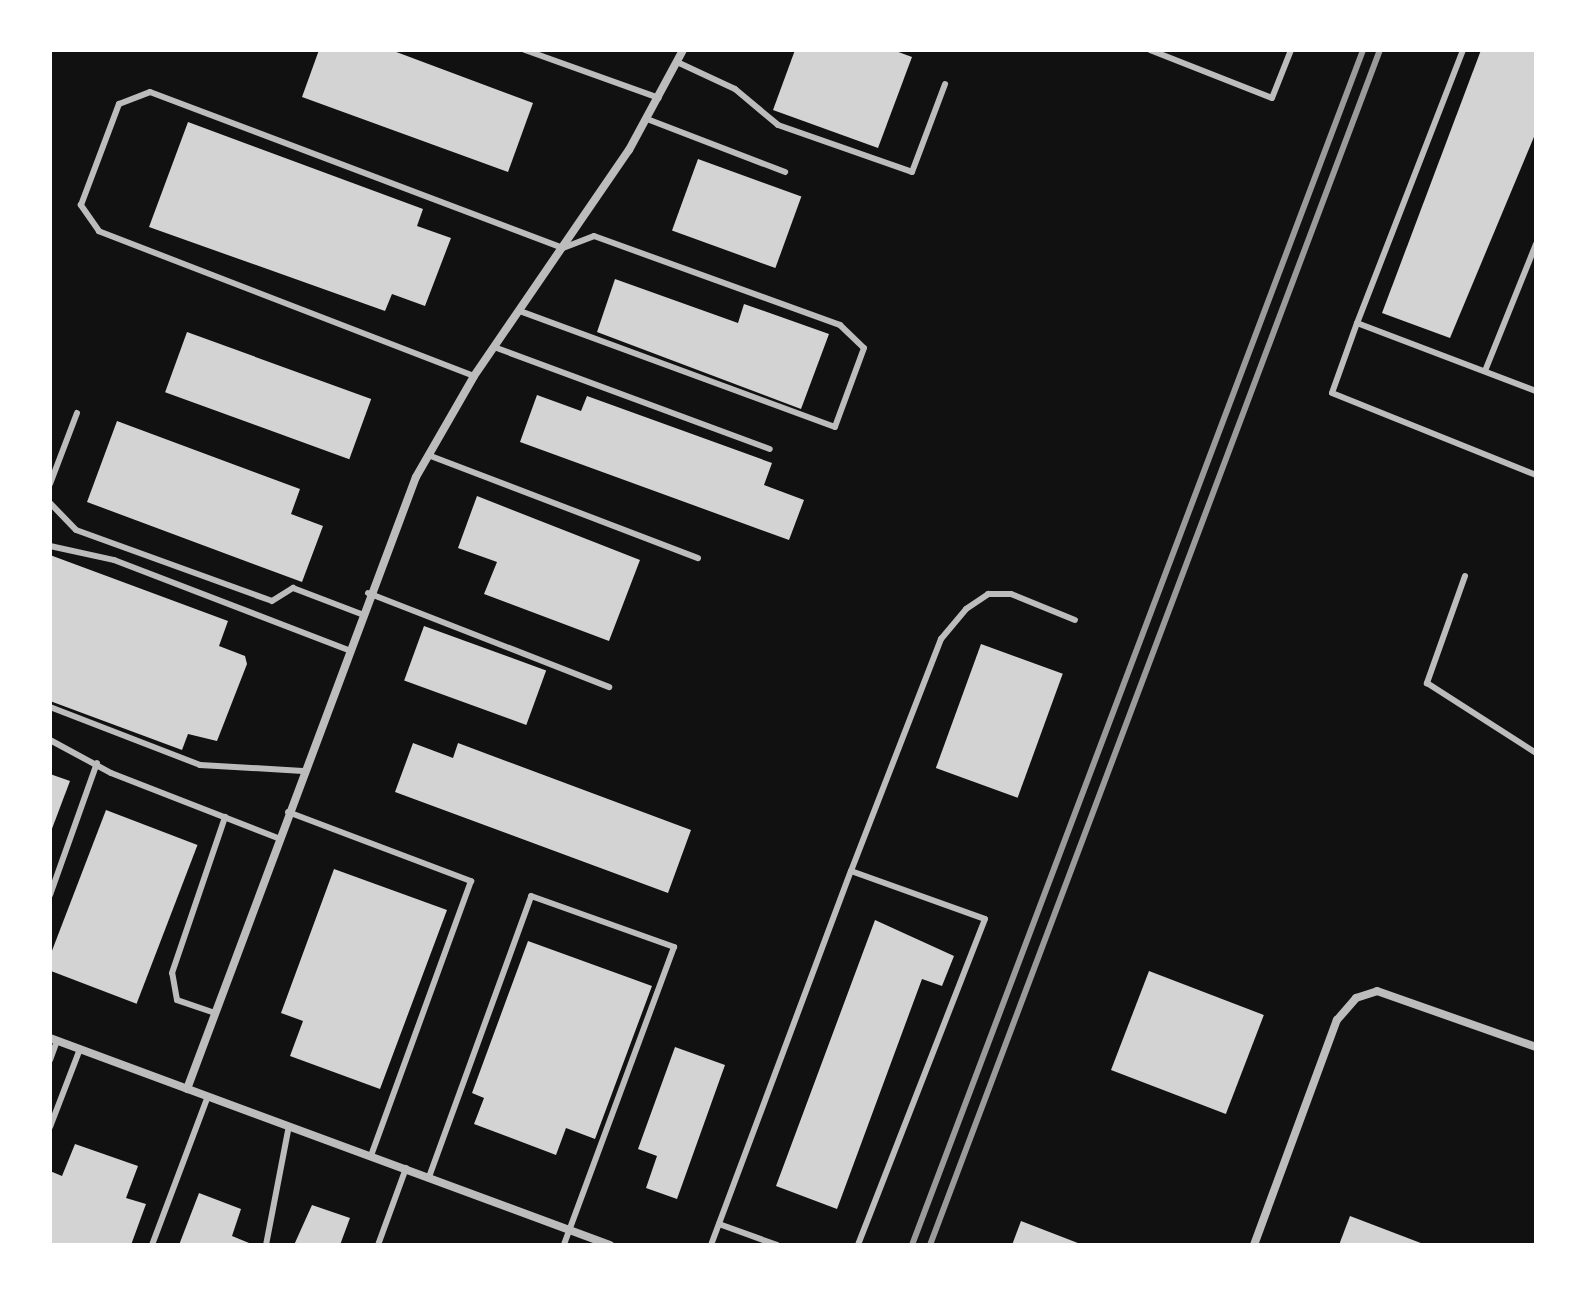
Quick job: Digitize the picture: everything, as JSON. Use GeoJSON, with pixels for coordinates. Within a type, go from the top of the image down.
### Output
{"type":"FeatureCollection","features":[{"type":"Feature","properties":{"kind":"street"},"geometry":{"type":"LineString","coordinates":[[187,1089],[368,593],[428,455],[474,376],[647,119],[683,50]]}},
{"type":"Feature","properties":{"kind":"street"},"geometry":{"type":"LineString","coordinates":[[1254,1245],[1337,1020],[1356,998],[1377,991],[1536,1047]]}},
{"type":"Feature","properties":{"kind":"street"},"geometry":{"type":"LineString","coordinates":[[54,1040],[610,1245]]}},
{"type":"Feature","properties":{"kind":"lane"},"geometry":{"type":"LineString","coordinates":[[525,50],[659,98]]}},
{"type":"Feature","properties":{"kind":"lane"},"geometry":{"type":"LineString","coordinates":[[1150,50],[1272,98],[1291,50]]}},
{"type":"Feature","properties":{"kind":"lane"},"geometry":{"type":"LineString","coordinates":[[1463,50],[1332,393],[1536,475]]}},
{"type":"Feature","properties":{"kind":"lane"},"geometry":{"type":"LineString","coordinates":[[677,62],[735,89],[778,125],[912,172],[945,84]]}},
{"type":"Feature","properties":{"kind":"lane"},"geometry":{"type":"LineString","coordinates":[[474,376],[99,231],[81,205],[119,104],[150,92],[563,248],[594,236],[840,325],[864,348],[835,427],[519,311]]}},
{"type":"Feature","properties":{"kind":"lane"},"geometry":{"type":"LineString","coordinates":[[647,119],[785,172]]}},
{"type":"Feature","properties":{"kind":"lane"},"geometry":{"type":"LineString","coordinates":[[1485,371],[1536,244]]}},
{"type":"Feature","properties":{"kind":"lane"},"geometry":{"type":"LineString","coordinates":[[1357,323],[1536,391]]}},
{"type":"Feature","properties":{"kind":"lane"},"geometry":{"type":"LineString","coordinates":[[494,347],[770,449]]}},
{"type":"Feature","properties":{"kind":"lane"},"geometry":{"type":"LineString","coordinates":[[50,484],[77,413]]}},
{"type":"Feature","properties":{"kind":"lane"},"geometry":{"type":"LineString","coordinates":[[428,455],[698,558]]}},
{"type":"Feature","properties":{"kind":"lane"},"geometry":{"type":"LineString","coordinates":[[50,503],[76,530],[272,601],[293,588],[361,614]]}},
{"type":"Feature","properties":{"kind":"lane"},"geometry":{"type":"LineString","coordinates":[[50,546],[114,560],[348,650]]}},
{"type":"Feature","properties":{"kind":"lane"},"geometry":{"type":"LineString","coordinates":[[1465,576],[1427,683],[1536,753]]}},
{"type":"Feature","properties":{"kind":"lane"},"geometry":{"type":"LineString","coordinates":[[368,593],[609,687]]}},
{"type":"Feature","properties":{"kind":"lane"},"geometry":{"type":"LineString","coordinates":[[711,1245],[941,639],[966,609],[988,594],[1011,594],[1075,620]]}},
{"type":"Feature","properties":{"kind":"lane"},"geometry":{"type":"LineString","coordinates":[[50,707],[200,765],[303,771]]}},
{"type":"Feature","properties":{"kind":"lane"},"geometry":{"type":"LineString","coordinates":[[50,740],[97,763],[278,838]]}},
{"type":"Feature","properties":{"kind":"lane"},"geometry":{"type":"LineString","coordinates":[[50,895],[97,763]]}},
{"type":"Feature","properties":{"kind":"lane"},"geometry":{"type":"LineString","coordinates":[[288,812],[471,881],[371,1156]]}},
{"type":"Feature","properties":{"kind":"lane"},"geometry":{"type":"LineString","coordinates":[[215,1013],[177,1000],[172,973],[225,817]]}},
{"type":"Feature","properties":{"kind":"lane"},"geometry":{"type":"LineString","coordinates":[[851,871],[985,919],[858,1245]]}},
{"type":"Feature","properties":{"kind":"lane"},"geometry":{"type":"LineString","coordinates":[[429,1177],[531,896],[674,947],[564,1245]]}},
{"type":"Feature","properties":{"kind":"lane"},"geometry":{"type":"LineString","coordinates":[[50,1060],[54,1040]]}},
{"type":"Feature","properties":{"kind":"lane"},"geometry":{"type":"LineString","coordinates":[[50,1127],[80,1049]]}},
{"type":"Feature","properties":{"kind":"lane"},"geometry":{"type":"LineString","coordinates":[[152,1245],[208,1096]]}},
{"type":"Feature","properties":{"kind":"lane"},"geometry":{"type":"LineString","coordinates":[[266,1245],[289,1126]]}},
{"type":"Feature","properties":{"kind":"lane"},"geometry":{"type":"LineString","coordinates":[[378,1245],[406,1168]]}},
{"type":"Feature","properties":{"kind":"lane"},"geometry":{"type":"LineString","coordinates":[[719,1224],[777,1245]]}},
{"type":"Feature","properties":{"kind":"building"},"geometry":{"type":"Polygon","coordinates":[[[319,50],[391,50],[533,103],[508,172],[302,97],[319,50]]]}},
{"type":"Feature","properties":{"kind":"building"},"geometry":{"type":"Polygon","coordinates":[[[795,50],[893,50],[912,57],[878,148],[773,110],[795,50]]]}},
{"type":"Feature","properties":{"kind":"building"},"geometry":{"type":"Polygon","coordinates":[[[1481,50],[1536,50],[1536,132],[1450,338],[1382,313],[1481,50]]]}},
{"type":"Feature","properties":{"kind":"building"},"geometry":{"type":"Polygon","coordinates":[[[188,122],[423,209],[417,226],[451,238],[425,306],[392,294],[385,311],[149,227],[188,122]]]}},
{"type":"Feature","properties":{"kind":"building"},"geometry":{"type":"Polygon","coordinates":[[[698,159],[801,197],[775,268],[672,230],[698,159]]]}},
{"type":"Feature","properties":{"kind":"building"},"geometry":{"type":"Polygon","coordinates":[[[615,279],[738,323],[744,304],[829,334],[801,409],[597,332],[615,279]]]}},
{"type":"Feature","properties":{"kind":"building"},"geometry":{"type":"Polygon","coordinates":[[[187,332],[371,399],[349,459],[165,392],[187,332]]]}},
{"type":"Feature","properties":{"kind":"building"},"geometry":{"type":"Polygon","coordinates":[[[537,395],[581,411],[587,396],[772,463],[764,485],[804,500],[789,540],[520,442],[537,395]]]}},
{"type":"Feature","properties":{"kind":"building"},"geometry":{"type":"Polygon","coordinates":[[[117,421],[300,489],[291,514],[323,526],[302,582],[87,502],[117,421]]]}},
{"type":"Feature","properties":{"kind":"building"},"geometry":{"type":"Polygon","coordinates":[[[477,496],[640,560],[609,641],[484,594],[497,562],[458,548],[477,496]]]}},
{"type":"Feature","properties":{"kind":"building"},"geometry":{"type":"Polygon","coordinates":[[[50,555],[228,621],[219,646],[245,656],[247,664],[217,741],[188,734],[182,750],[50,701],[50,555]]]}},
{"type":"Feature","properties":{"kind":"building"},"geometry":{"type":"Polygon","coordinates":[[[424,626],[546,670],[526,725],[404,681],[424,626]]]}},
{"type":"Feature","properties":{"kind":"building"},"geometry":{"type":"Polygon","coordinates":[[[981,644],[1063,674],[1018,798],[936,768],[981,644]]]}},
{"type":"Feature","properties":{"kind":"building"},"geometry":{"type":"Polygon","coordinates":[[[413,743],[453,758],[458,743],[691,830],[668,893],[395,792],[413,743]]]}},
{"type":"Feature","properties":{"kind":"building"},"geometry":{"type":"Polygon","coordinates":[[[50,774],[70,781],[50,834],[50,774]]]}},
{"type":"Feature","properties":{"kind":"building"},"geometry":{"type":"Polygon","coordinates":[[[106,810],[197,845],[137,1004],[50,971],[50,956],[106,810]]]}},
{"type":"Feature","properties":{"kind":"building"},"geometry":{"type":"Polygon","coordinates":[[[334,869],[447,910],[380,1089],[290,1056],[303,1021],[281,1013],[334,869]]]}},
{"type":"Feature","properties":{"kind":"building"},"geometry":{"type":"Polygon","coordinates":[[[875,920],[954,956],[942,986],[922,979],[837,1209],[776,1186],[875,920]]]}},
{"type":"Feature","properties":{"kind":"building"},"geometry":{"type":"Polygon","coordinates":[[[528,941],[652,986],[595,1139],[566,1128],[556,1155],[474,1124],[484,1098],[472,1093],[528,941]]]}},
{"type":"Feature","properties":{"kind":"building"},"geometry":{"type":"Polygon","coordinates":[[[1149,971],[1264,1015],[1226,1114],[1111,1070],[1149,971]]]}},
{"type":"Feature","properties":{"kind":"building"},"geometry":{"type":"Polygon","coordinates":[[[675,1047],[725,1065],[677,1199],[646,1188],[657,1156],[638,1149],[675,1047]]]}},
{"type":"Feature","properties":{"kind":"building"},"geometry":{"type":"Polygon","coordinates":[[[75,1144],[138,1166],[126,1198],[146,1204],[131,1245],[50,1245],[50,1171],[62,1176],[75,1144]]]}},
{"type":"Feature","properties":{"kind":"building"},"geometry":{"type":"Polygon","coordinates":[[[199,1193],[241,1209],[232,1236],[254,1245],[179,1245],[199,1193]]]}},
{"type":"Feature","properties":{"kind":"building"},"geometry":{"type":"Polygon","coordinates":[[[312,1205],[350,1218],[340,1245],[294,1245],[312,1205]]]}},
{"type":"Feature","properties":{"kind":"building"},"geometry":{"type":"Polygon","coordinates":[[[1350,1216],[1426,1245],[1339,1245],[1350,1216]]]}},
{"type":"Feature","properties":{"kind":"building"},"geometry":{"type":"Polygon","coordinates":[[[1021,1221],[1083,1245],[1012,1245],[1021,1221]]]}},
{"type":"Feature","properties":{"kind":"railway"},"geometry":{"type":"LineString","coordinates":[[912,1245],[1363,50]]}},
{"type":"Feature","properties":{"kind":"railway"},"geometry":{"type":"LineString","coordinates":[[930,1245],[1380,50]]}}]}
